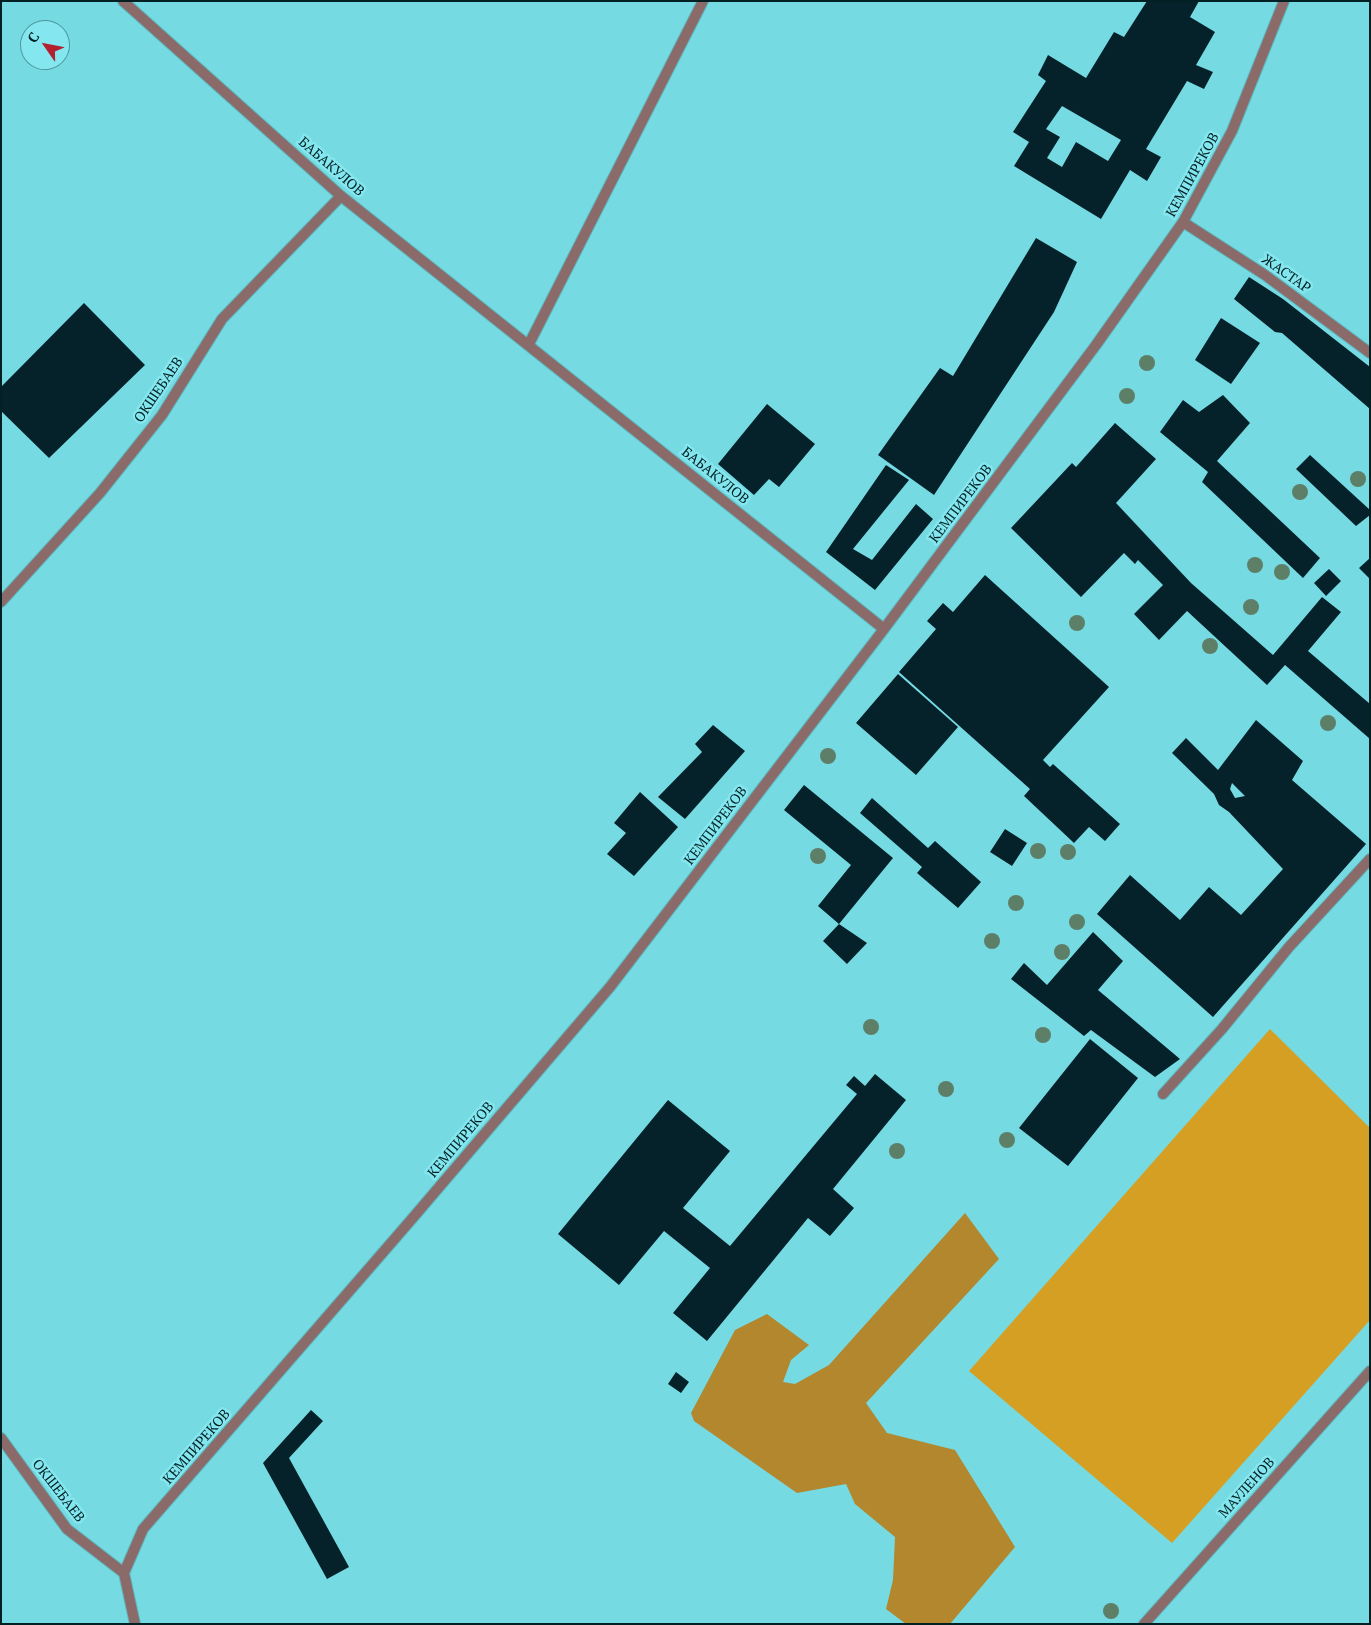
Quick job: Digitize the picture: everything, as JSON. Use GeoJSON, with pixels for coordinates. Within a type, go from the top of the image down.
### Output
{"type":"FeatureCollection","features":[{"type":"Feature","properties":{"kind":"street","name":"БАБАКУЛОВ"},"geometry":{"type":"LineString","coordinates":[[123,1],[341,196],[529,344],[884,630]]}},
{"type":"Feature","properties":{"kind":"street"},"geometry":{"type":"LineString","coordinates":[[529,344],[704,1]]}},
{"type":"Feature","properties":{"kind":"street","name":"КЕМПИРЕКОВ"},"geometry":{"type":"LineString","coordinates":[[124,1573],[143,1529],[610,987],[884,630],[1096,346],[1184,222],[1232,131],[1284,1]]}},
{"type":"Feature","properties":{"kind":"street","name":"ОКШЕБАЕВ"},"geometry":{"type":"LineString","coordinates":[[1,602],[100,493],[162,415],[222,319],[341,196]]}},
{"type":"Feature","properties":{"kind":"street","name":"ЖАСТАР"},"geometry":{"type":"LineString","coordinates":[[1184,222],[1265,275],[1370,353]]}},
{"type":"Feature","properties":{"kind":"street"},"geometry":{"type":"LineString","coordinates":[[1163,1094],[1222,1030],[1289,947],[1370,859]]}},
{"type":"Feature","properties":{"kind":"street","name":"МАУЛЕНОВ"},"geometry":{"type":"LineString","coordinates":[[1144,1624],[1370,1371]]}},
{"type":"Feature","properties":{"kind":"street","name":"ОКШЕБАЕВ"},"geometry":{"type":"LineString","coordinates":[[1,1438],[68,1530],[124,1573]]}},
{"type":"Feature","properties":{"kind":"street"},"geometry":{"type":"LineString","coordinates":[[124,1573],[135,1624]]}},
{"type":"Feature","properties":{"kind":"shaded area"},"geometry":{"type":"Polygon","coordinates":[[[1270,1029],[1370,1128],[1370,1320],[1172,1543],[969,1371],[1270,1029]]]}},
{"type":"Feature","properties":{"kind":"shaded area"},"geometry":{"type":"Polygon","coordinates":[[[965,1213],[999,1259],[866,1403],[887,1433],[955,1450],[1015,1547],[950,1624],[906,1624],[886,1609],[893,1580],[895,1537],[855,1504],[846,1484],[797,1493],[694,1421],[691,1413],[735,1330],[767,1314],[809,1345],[791,1360],[783,1382],[795,1384],[829,1365],[965,1213]]]}},
{"type":"Feature","properties":{"kind":"building"},"geometry":{"type":"Polygon","coordinates":[[[1147,1],[1199,1],[1190,17],[1215,32],[1196,65],[1213,72],[1204,89],[1187,81],[1146,149],[1161,157],[1147,181],[1130,170],[1101,219],[1014,166],[1029,142],[1013,132],[1046,81],[1038,75],[1048,55],[1086,78],[1114,32],[1124,37],[1147,1]],[[1062,106],[1046,129],[1060,137],[1047,158],[1062,167],[1076,142],[1108,161],[1121,140],[1062,106]]]}},
{"type":"Feature","properties":{"kind":"building"},"geometry":{"type":"Polygon","coordinates":[[[1036,238],[1077,262],[1054,312],[934,495],[878,455],[940,368],[953,376],[1036,238]]]}},
{"type":"Feature","properties":{"kind":"building"},"geometry":{"type":"Polygon","coordinates":[[[1249,277],[1283,299],[1370,367],[1370,409],[1282,333],[1275,332],[1234,299],[1249,277]]]}},
{"type":"Feature","properties":{"kind":"building"},"geometry":{"type":"Polygon","coordinates":[[[84,303],[145,365],[49,458],[1,411],[1,387],[84,303]]]}},
{"type":"Feature","properties":{"kind":"building"},"geometry":{"type":"Polygon","coordinates":[[[1221,318],[1260,343],[1231,384],[1195,360],[1221,318]]]}},
{"type":"Feature","properties":{"kind":"building"},"geometry":{"type":"Polygon","coordinates":[[[1223,395],[1250,423],[1217,461],[1320,558],[1303,578],[1202,482],[1208,472],[1160,432],[1183,400],[1199,412],[1223,395]]]}},
{"type":"Feature","properties":{"kind":"building"},"geometry":{"type":"Polygon","coordinates":[[[767,404],[815,444],[779,487],[769,479],[754,495],[718,464],[767,404]]]}},
{"type":"Feature","properties":{"kind":"building"},"geometry":{"type":"Polygon","coordinates":[[[1115,423],[1156,459],[1116,503],[1191,583],[1273,655],[1322,597],[1341,612],[1308,651],[1370,704],[1370,739],[1285,665],[1267,685],[1187,611],[1159,640],[1134,614],[1163,585],[1138,560],[1135,564],[1124,553],[1081,597],[1011,528],[1072,463],[1076,467],[1115,423]]]}},
{"type":"Feature","properties":{"kind":"building"},"geometry":{"type":"Polygon","coordinates":[[[1310,455],[1370,510],[1370,515],[1356,526],[1296,469],[1310,455]]]}},
{"type":"Feature","properties":{"kind":"building"},"geometry":{"type":"Polygon","coordinates":[[[886,465],[909,480],[853,549],[872,560],[916,504],[933,519],[875,590],[826,552],[886,465]]]}},
{"type":"Feature","properties":{"kind":"building"},"geometry":{"type":"Polygon","coordinates":[[[1370,558],[1370,579],[1359,568],[1370,558]]]}},
{"type":"Feature","properties":{"kind":"building"},"geometry":{"type":"Polygon","coordinates":[[[1329,569],[1341,581],[1326,596],[1314,583],[1329,569]]]}},
{"type":"Feature","properties":{"kind":"building"},"geometry":{"type":"Polygon","coordinates":[[[985,575],[1109,687],[1043,760],[1050,767],[1053,764],[1120,824],[1105,841],[1089,827],[1074,843],[1024,796],[1030,789],[899,672],[936,629],[927,621],[943,603],[953,612],[985,575]]]}},
{"type":"Feature","properties":{"kind":"building"},"geometry":{"type":"Polygon","coordinates":[[[898,674],[958,727],[916,775],[856,723],[898,674]]]}},
{"type":"Feature","properties":{"kind":"building"},"geometry":{"type":"Polygon","coordinates":[[[1256,720],[1303,761],[1292,780],[1366,844],[1213,1017],[1097,914],[1130,875],[1180,920],[1209,887],[1241,915],[1283,869],[1229,812],[1219,805],[1214,794],[1172,753],[1186,738],[1218,770],[1256,720]],[[1232,783],[1230,789],[1235,798],[1245,796],[1232,783]]]}},
{"type":"Feature","properties":{"kind":"building"},"geometry":{"type":"Polygon","coordinates":[[[713,725],[745,751],[685,819],[658,797],[702,752],[695,744],[713,725]]]}},
{"type":"Feature","properties":{"kind":"building"},"geometry":{"type":"Polygon","coordinates":[[[804,785],[893,858],[839,924],[818,906],[851,865],[784,810],[804,785]]]}},
{"type":"Feature","properties":{"kind":"building"},"geometry":{"type":"Polygon","coordinates":[[[640,792],[678,827],[634,876],[607,854],[626,833],[614,823],[640,792]]]}},
{"type":"Feature","properties":{"kind":"building"},"geometry":{"type":"Polygon","coordinates":[[[872,798],[928,848],[935,841],[981,882],[958,908],[917,873],[922,867],[860,813],[872,798]]]}},
{"type":"Feature","properties":{"kind":"building"},"geometry":{"type":"Polygon","coordinates":[[[1005,829],[1027,843],[1012,866],[990,852],[1005,829]]]}},
{"type":"Feature","properties":{"kind":"building"},"geometry":{"type":"Polygon","coordinates":[[[839,924],[867,943],[847,964],[823,941],[839,924]]]}},
{"type":"Feature","properties":{"kind":"building"},"geometry":{"type":"Polygon","coordinates":[[[1093,932],[1123,961],[1098,990],[1180,1059],[1155,1077],[1091,1030],[1084,1036],[1011,979],[1024,963],[1047,985],[1093,932]]]}},
{"type":"Feature","properties":{"kind":"building"},"geometry":{"type":"Polygon","coordinates":[[[1090,1039],[1138,1078],[1068,1166],[1019,1128],[1090,1039]]]}},
{"type":"Feature","properties":{"kind":"building"},"geometry":{"type":"Polygon","coordinates":[[[875,1074],[906,1100],[833,1189],[854,1208],[830,1236],[808,1218],[707,1341],[673,1313],[710,1268],[664,1231],[619,1285],[558,1234],[668,1100],[730,1151],[683,1208],[730,1246],[857,1094],[846,1085],[854,1076],[865,1086],[875,1074]]]}},
{"type":"Feature","properties":{"kind":"building"},"geometry":{"type":"Polygon","coordinates":[[[676,1372],[689,1382],[681,1393],[668,1384],[676,1372]]]}},
{"type":"Feature","properties":{"kind":"building"},"geometry":{"type":"Polygon","coordinates":[[[311,1410],[323,1421],[289,1458],[349,1567],[327,1579],[263,1463],[311,1410]]]}}]}
